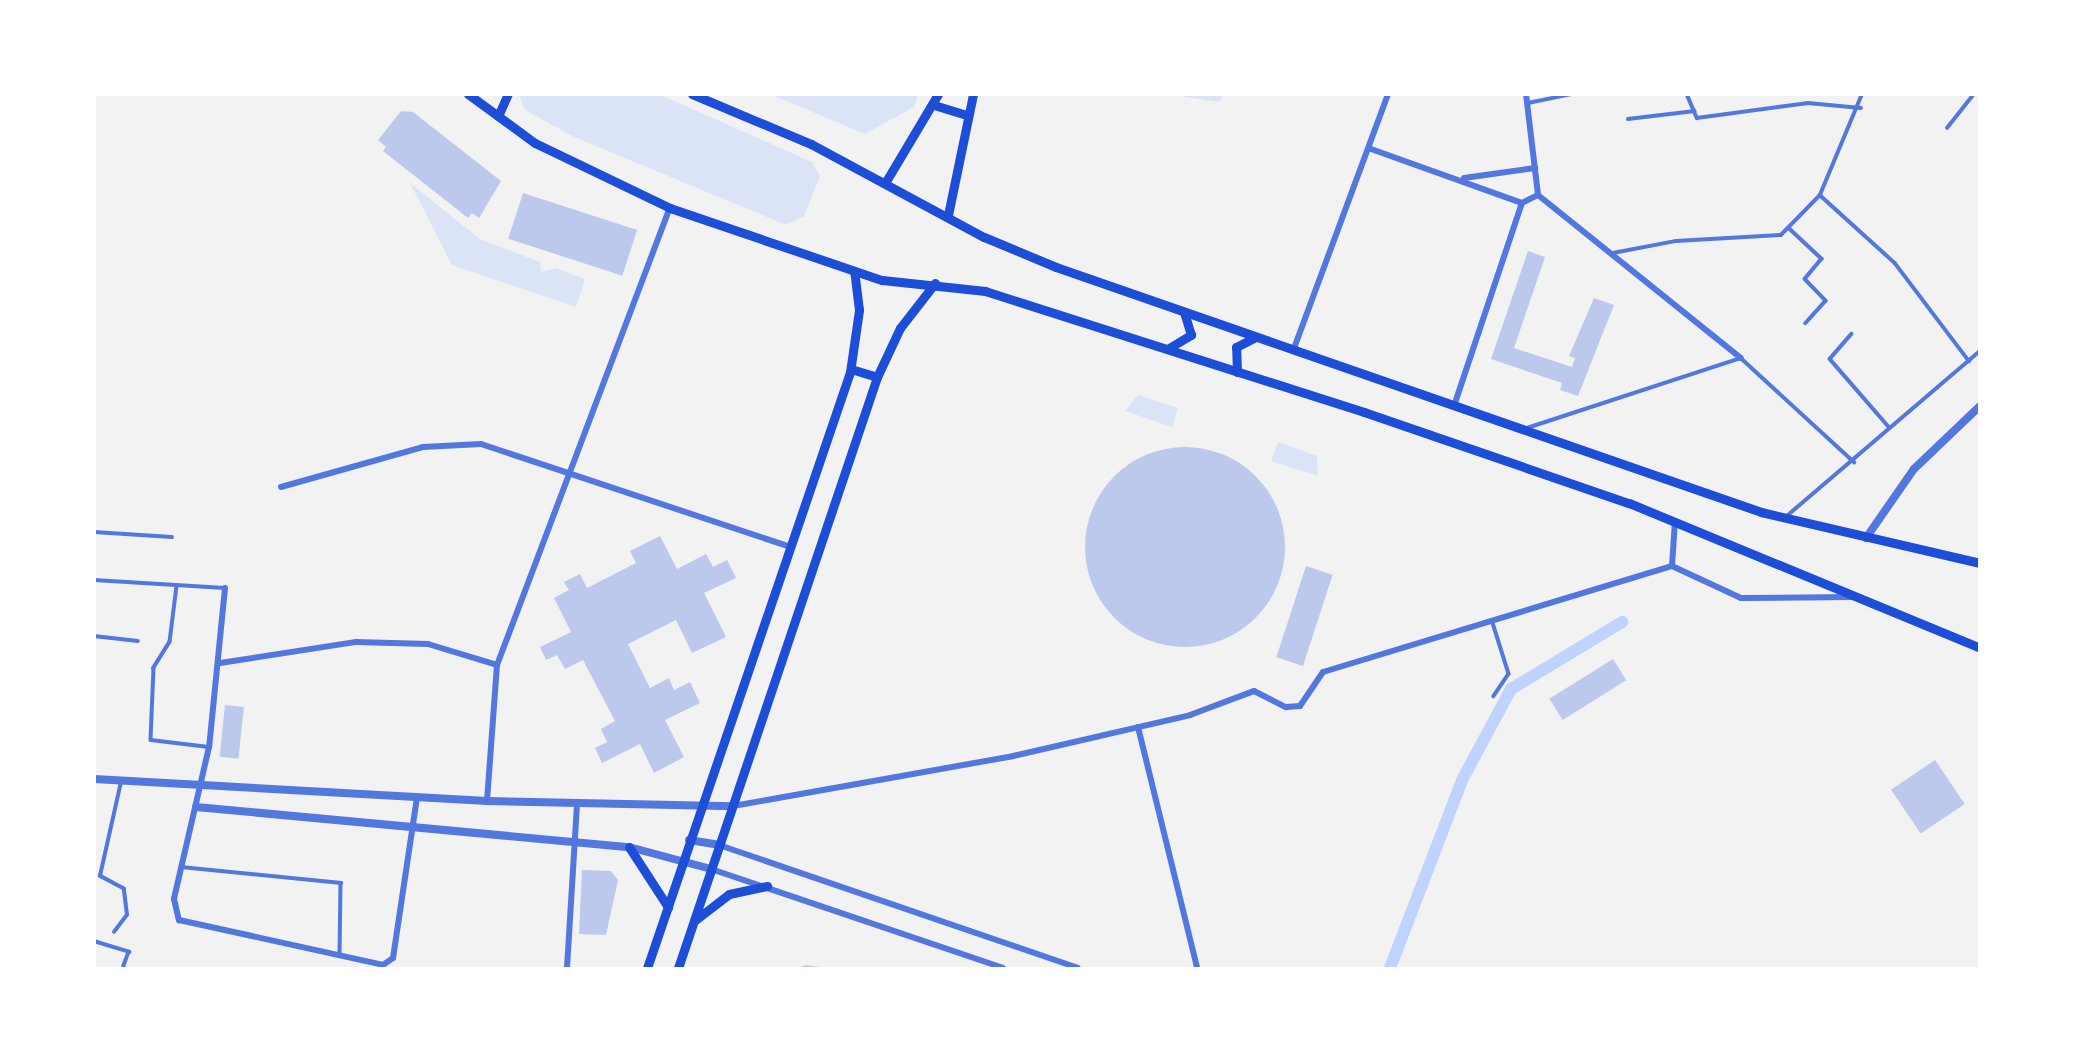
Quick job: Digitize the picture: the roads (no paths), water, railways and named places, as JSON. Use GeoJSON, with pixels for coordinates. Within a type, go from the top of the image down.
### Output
{"type":"FeatureCollection","features":[{"type":"Feature","properties":{"kind":"main road"},"geometry":{"type":"LineString","coordinates":[[468,94],[586,171],[670,208],[853,272],[985,290],[1168,348],[1675,521],[1979,648]]}},
{"type":"Feature","properties":{"kind":"main road"},"geometry":{"type":"LineString","coordinates":[[498,116],[508,94]]}},
{"type":"Feature","properties":{"kind":"main road"},"geometry":{"type":"LineString","coordinates":[[692,94],[885,183],[1056,267],[1521,430],[1786,517],[1979,563]]}},
{"type":"Feature","properties":{"kind":"main road"},"geometry":{"type":"LineString","coordinates":[[885,183],[934,105],[938,94]]}},
{"type":"Feature","properties":{"kind":"main road"},"geometry":{"type":"LineString","coordinates":[[947,215],[973,94]]}},
{"type":"Feature","properties":{"kind":"main road"},"geometry":{"type":"LineString","coordinates":[[934,105],[967,115]]}},
{"type":"Feature","properties":{"kind":"main road"},"geometry":{"type":"LineString","coordinates":[[647,968],[684,862],[699,807],[851,369],[859,310],[853,272]]}},
{"type":"Feature","properties":{"kind":"main road"},"geometry":{"type":"LineString","coordinates":[[678,968],[877,377],[900,328],[935,283]]}},
{"type":"Feature","properties":{"kind":"main road"},"geometry":{"type":"LineString","coordinates":[[1168,348],[1185,344],[1191,335],[1183,311]]}},
{"type":"Feature","properties":{"kind":"main road"},"geometry":{"type":"LineString","coordinates":[[1237,372],[1236,347],[1254,338]]}},
{"type":"Feature","properties":{"kind":"main road"},"geometry":{"type":"LineString","coordinates":[[851,369],[877,377]]}},
{"type":"Feature","properties":{"kind":"main road"},"geometry":{"type":"LineString","coordinates":[[629,847],[668,907]]}},
{"type":"Feature","properties":{"kind":"main road"},"geometry":{"type":"LineString","coordinates":[[693,922],[728,895],[767,886]]}},
{"type":"Feature","properties":{"kind":"street"},"geometry":{"type":"LineString","coordinates":[[1293,351],[1371,149],[1388,94]]}},
{"type":"Feature","properties":{"kind":"street"},"geometry":{"type":"LineString","coordinates":[[1526,94],[1538,195],[1741,358]]}},
{"type":"Feature","properties":{"kind":"street"},"geometry":{"type":"LineString","coordinates":[[1371,149],[1464,178],[1522,203]]}},
{"type":"Feature","properties":{"kind":"street"},"geometry":{"type":"LineString","coordinates":[[1464,178],[1535,168]]}},
{"type":"Feature","properties":{"kind":"street"},"geometry":{"type":"LineString","coordinates":[[1454,406],[1522,203],[1538,195]]}},
{"type":"Feature","properties":{"kind":"street"},"geometry":{"type":"LineString","coordinates":[[487,801],[497,665],[670,208]]}},
{"type":"Feature","properties":{"kind":"street"},"geometry":{"type":"LineString","coordinates":[[1866,538],[1914,469],[1979,406]]}},
{"type":"Feature","properties":{"kind":"street"},"geometry":{"type":"LineString","coordinates":[[281,487],[422,447],[469,445],[515,451],[790,547]]}},
{"type":"Feature","properties":{"kind":"street"},"geometry":{"type":"LineString","coordinates":[[1672,566],[1675,521]]}},
{"type":"Feature","properties":{"kind":"street"},"geometry":{"type":"LineString","coordinates":[[94,779],[487,801],[733,806],[986,761],[1138,727],[1254,691],[1286,707],[1300,706],[1323,673],[1672,566],[1741,598],[1857,597]]}},
{"type":"Feature","properties":{"kind":"street"},"geometry":{"type":"LineString","coordinates":[[225,588],[220,663],[209,747],[181,867],[174,911],[197,928],[340,956],[374,966],[393,958],[416,797]]}},
{"type":"Feature","properties":{"kind":"street"},"geometry":{"type":"LineString","coordinates":[[220,663],[356,642],[429,644],[497,665]]}},
{"type":"Feature","properties":{"kind":"street"},"geometry":{"type":"LineString","coordinates":[[1138,727],[1197,968]]}},
{"type":"Feature","properties":{"kind":"street"},"geometry":{"type":"LineString","coordinates":[[567,968],[577,804]]}},
{"type":"Feature","properties":{"kind":"street"},"geometry":{"type":"LineString","coordinates":[[196,807],[629,847],[767,886],[1003,968]]}},
{"type":"Feature","properties":{"kind":"street"},"geometry":{"type":"LineString","coordinates":[[689,840],[719,845],[1078,968]]}},
{"type":"Feature","properties":{"kind":"lane"},"geometry":{"type":"LineString","coordinates":[[1528,103],[1572,94]]}},
{"type":"Feature","properties":{"kind":"lane"},"geometry":{"type":"LineString","coordinates":[[1687,94],[1697,118],[1808,103],[1861,108]]}},
{"type":"Feature","properties":{"kind":"lane"},"geometry":{"type":"LineString","coordinates":[[1611,253],[1676,240],[1777,236],[1789,228],[1820,195],[1861,108],[1863,94]]}},
{"type":"Feature","properties":{"kind":"lane"},"geometry":{"type":"LineString","coordinates":[[1947,128],[1974,94]]}},
{"type":"Feature","properties":{"kind":"lane"},"geometry":{"type":"LineString","coordinates":[[1628,119],[1695,111]]}},
{"type":"Feature","properties":{"kind":"lane"},"geometry":{"type":"LineString","coordinates":[[1820,195],[1895,263],[1969,361]]}},
{"type":"Feature","properties":{"kind":"lane"},"geometry":{"type":"LineString","coordinates":[[1789,228],[1822,259],[1805,279],[1826,300],[1807,323]]}},
{"type":"Feature","properties":{"kind":"lane"},"geometry":{"type":"LineString","coordinates":[[1852,334],[1830,359],[1889,428]]}},
{"type":"Feature","properties":{"kind":"lane"},"geometry":{"type":"LineString","coordinates":[[1786,517],[1800,500],[1854,462],[1889,428],[1979,351]]}},
{"type":"Feature","properties":{"kind":"lane"},"geometry":{"type":"LineString","coordinates":[[1521,430],[1741,358],[1854,462]]}},
{"type":"Feature","properties":{"kind":"lane"},"geometry":{"type":"LineString","coordinates":[[94,532],[172,537]]}},
{"type":"Feature","properties":{"kind":"lane"},"geometry":{"type":"LineString","coordinates":[[94,580],[225,588]]}},
{"type":"Feature","properties":{"kind":"lane"},"geometry":{"type":"LineString","coordinates":[[177,586],[170,642],[154,668],[151,740],[209,747]]}},
{"type":"Feature","properties":{"kind":"lane"},"geometry":{"type":"LineString","coordinates":[[1493,623],[1508,674],[1494,696]]}},
{"type":"Feature","properties":{"kind":"lane"},"geometry":{"type":"LineString","coordinates":[[94,636],[138,641]]}},
{"type":"Feature","properties":{"kind":"lane"},"geometry":{"type":"LineString","coordinates":[[114,932],[127,915],[124,889],[100,876],[121,782]]}},
{"type":"Feature","properties":{"kind":"lane"},"geometry":{"type":"LineString","coordinates":[[181,867],[341,883],[340,956]]}},
{"type":"Feature","properties":{"kind":"lane"},"geometry":{"type":"LineString","coordinates":[[94,941],[129,952],[124,966]]}},
{"type":"Feature","properties":{"kind":"waterway"},"geometry":{"type":"LineString","coordinates":[[1390,968],[1462,780],[1511,689],[1622,622]]}}]}
